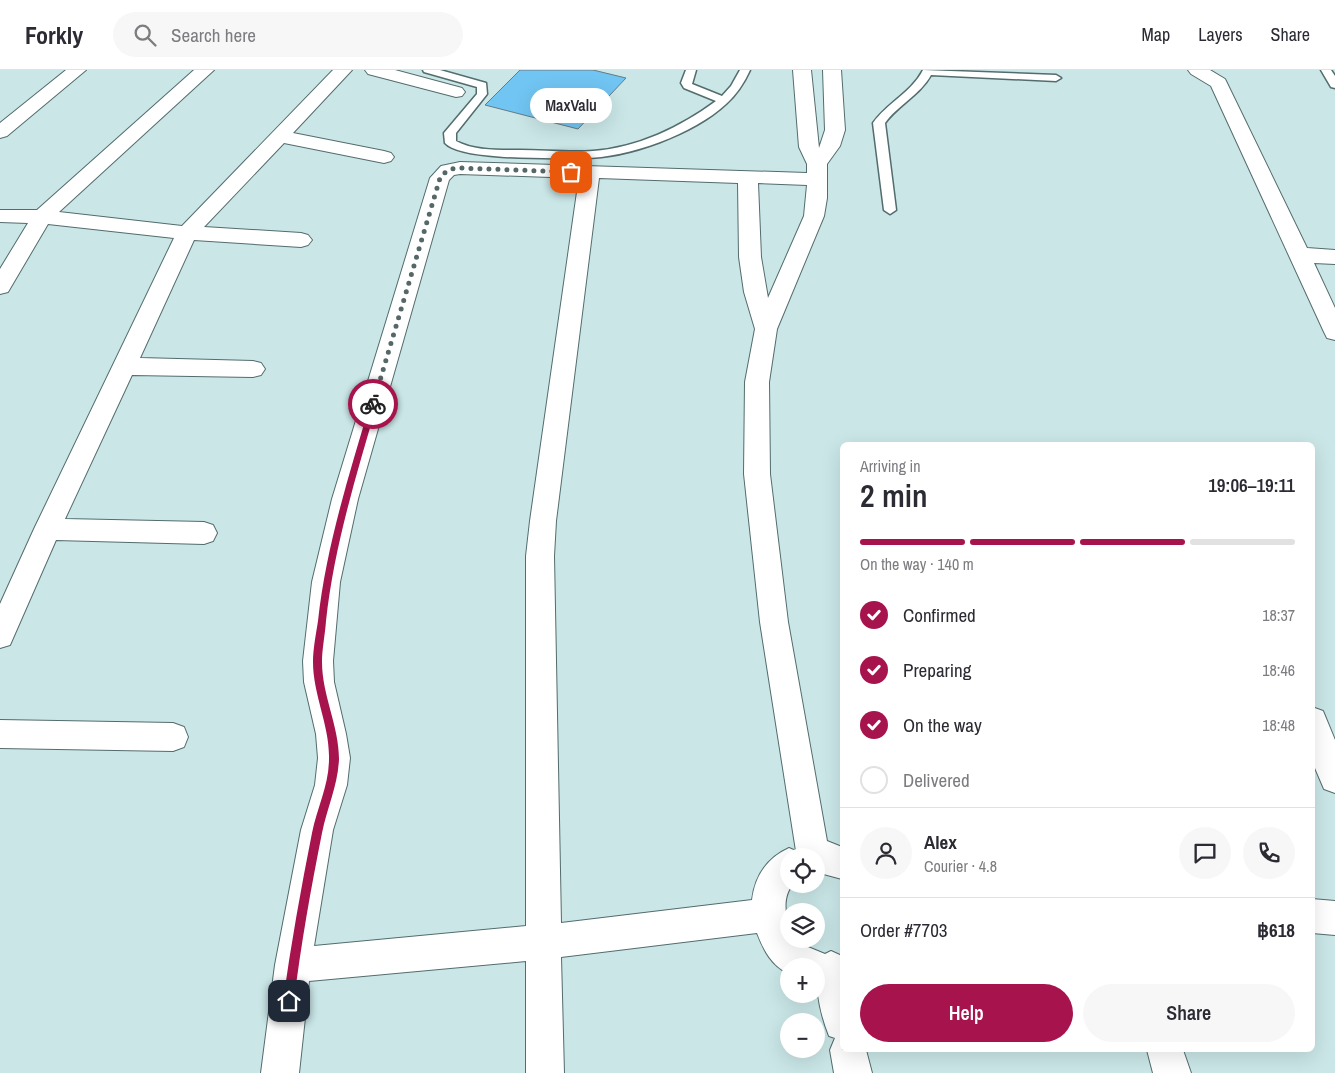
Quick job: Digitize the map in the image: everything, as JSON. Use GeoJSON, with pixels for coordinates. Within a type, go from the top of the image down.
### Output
{"type":"FeatureCollection","features":[{"type":"Feature","properties":{"kind":"street"},"geometry":{"type":"LineString","coordinates":[[0,132],[76,70]]}},
{"type":"Feature","properties":{"kind":"street"},"geometry":{"type":"LineString","coordinates":[[0,287],[42,217],[205,70]]}},
{"type":"Feature","properties":{"kind":"street"},"geometry":{"type":"LineString","coordinates":[[0,636],[47,529],[187,233],[343,70]]}},
{"type":"Feature","properties":{"kind":"street"},"geometry":{"type":"LineString","coordinates":[[374,70],[456,92]]}},
{"type":"Feature","properties":{"kind":"street"},"geometry":{"type":"LineString","coordinates":[[802,70],[809,147],[817,171],[814,216],[766,329],[758,382],[758,483],[774,622],[813,848]]}},
{"type":"Feature","properties":{"kind":"street"},"geometry":{"type":"LineString","coordinates":[[817,171],[830,146],[834,130],[832,70]]}},
{"type":"Feature","properties":{"kind":"street"},"geometry":{"type":"LineString","coordinates":[[1196,70],[1219,83],[1335,332]]}},
{"type":"Feature","properties":{"kind":"street"},"geometry":{"type":"LineString","coordinates":[[278,136],[384,157]]}},
{"type":"Feature","properties":{"kind":"street"},"geometry":{"type":"LineString","coordinates":[[280,1073],[293,965],[318,830],[331,785],[334,758],[331,734],[319,682],[318,661],[326,582],[345,500],[440,178],[448,170],[460,168],[748,177],[817,171]]}},
{"type":"Feature","properties":{"kind":"street"},"geometry":{"type":"LineString","coordinates":[[545,1073],[540,556],[543,521],[590,172]]}},
{"type":"Feature","properties":{"kind":"street"},"geometry":{"type":"LineString","coordinates":[[748,177],[750,257],[755,292],[766,329]]}},
{"type":"Feature","properties":{"kind":"street"},"geometry":{"type":"LineString","coordinates":[[0,216],[42,217],[187,233],[301,240]]}},
{"type":"Feature","properties":{"kind":"street"},"geometry":{"type":"LineString","coordinates":[[1299,255],[1335,257]]}},
{"type":"Feature","properties":{"kind":"street"},"geometry":{"type":"LineString","coordinates":[[125,366],[253,369]]}},
{"type":"Feature","properties":{"kind":"street"},"geometry":{"type":"LineString","coordinates":[[47,529],[204,533]]}},
{"type":"Feature","properties":{"kind":"street"},"geometry":{"type":"LineString","coordinates":[[1315,729],[1335,778]]}},
{"type":"Feature","properties":{"kind":"street"},"geometry":{"type":"LineString","coordinates":[[0,734],[172,737]]}},
{"type":"Feature","properties":{"kind":"street"},"geometry":{"type":"LineString","coordinates":[[825,857],[840,862]]}},
{"type":"Feature","properties":{"kind":"street"},"geometry":{"type":"LineString","coordinates":[[780,875],[774,882],[768,898],[768,915],[773,932],[783,948],[795,958]]}},
{"type":"Feature","properties":{"kind":"street"},"geometry":{"type":"LineString","coordinates":[[293,965],[544,942],[768,915]]}},
{"type":"Feature","properties":{"kind":"street"},"geometry":{"type":"LineString","coordinates":[[1315,916],[1335,918]]}},
{"type":"Feature","properties":{"kind":"street"},"geometry":{"type":"LineString","coordinates":[[825,967],[840,1016]]}},
{"type":"Feature","properties":{"kind":"street"},"geometry":{"type":"LineString","coordinates":[[848,1052],[853,1073]]}},
{"type":"Feature","properties":{"kind":"street"},"geometry":{"type":"LineString","coordinates":[[1166,1052],[1172,1073]]}},
{"type":"Feature","properties":{"kind":"lane"},"geometry":{"type":"LineString","coordinates":[[428,70],[482,85],[482,94],[459,122],[449,138],[451,143],[465,149],[527,153],[596,154],[646,142],[701,118],[733,93],[742,79],[745,70]]}},
{"type":"Feature","properties":{"kind":"lane"},"geometry":{"type":"LineString","coordinates":[[691,70],[686,83],[688,86],[723,100]]}},
{"type":"Feature","properties":{"kind":"lane"},"geometry":{"type":"LineString","coordinates":[[1326,70],[1335,86]]}},
{"type":"Feature","properties":{"kind":"lane"},"geometry":{"type":"LineString","coordinates":[[890,210],[879,123],[894,104],[921,83],[928,71],[1056,78]]}},
{"type":"Feature","properties":{"kind":"building"},"geometry":{"type":"Polygon","coordinates":[[[520,70],[593,70],[626,78],[578,129],[485,105],[520,70]]]}},
{"type":"Feature","properties":{"kind":"way so far"},"geometry":{"type":"LineString","coordinates":[[373,404],[443,173],[454,168],[571,172]]}},
{"type":"Feature","properties":{"kind":"place","name":"MaxValu"},"geometry":{"type":"Point","coordinates":[571,172]}},
{"type":"Feature","properties":{"kind":"route"},"geometry":{"type":"LineString","coordinates":[[289,1001],[293,965],[318,830],[331,785],[334,758],[331,734],[319,682],[318,661],[326,582],[345,500],[373,404]]}}]}
